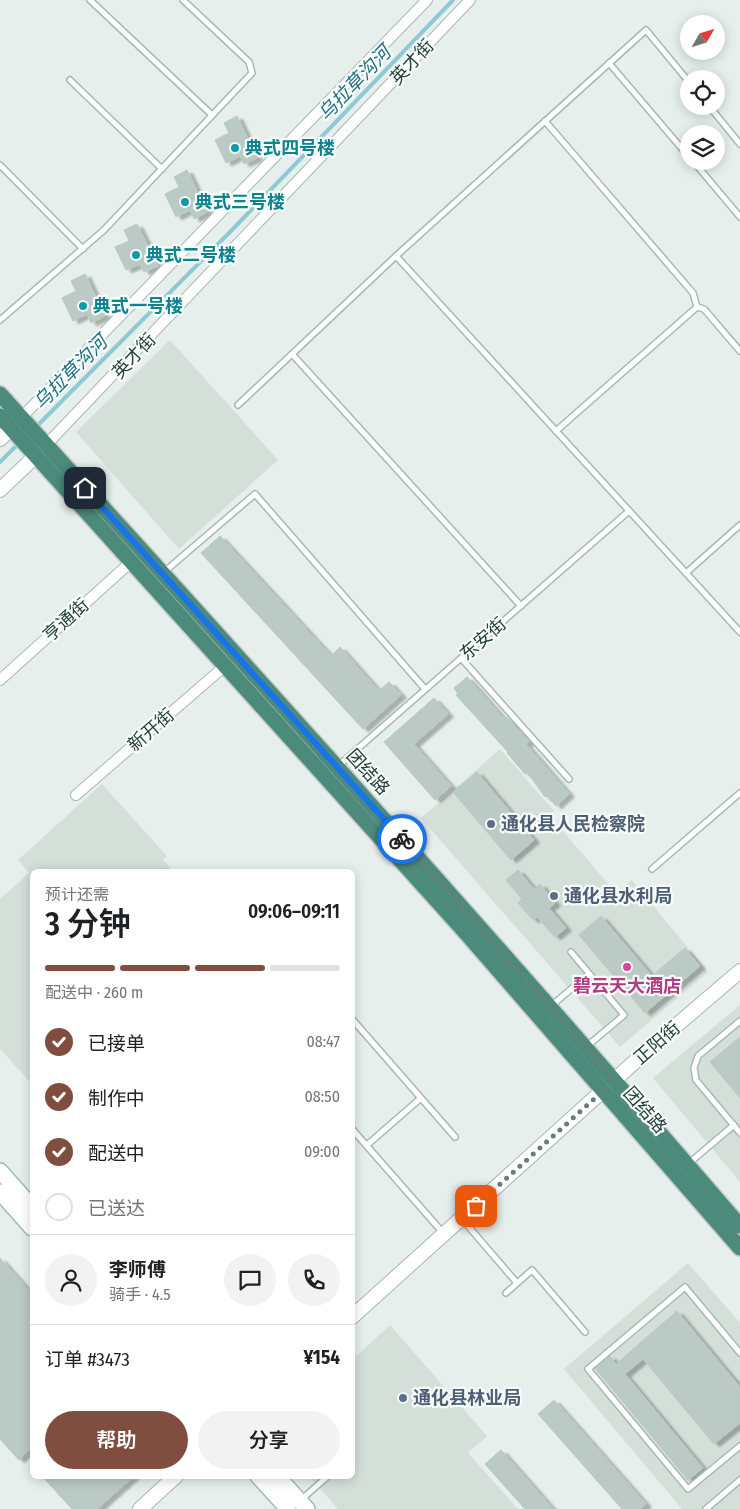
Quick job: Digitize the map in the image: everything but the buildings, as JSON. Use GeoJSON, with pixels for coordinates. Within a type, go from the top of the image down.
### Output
{"type":"FeatureCollection","features":[{"type":"Feature","properties":{"kind":"highway","name":"团结路"},"geometry":{"type":"LineString","coordinates":[[0,394],[16,423],[132,561],[609,1085],[687,1164],[740,1226]]}},
{"type":"Feature","properties":{"kind":"highway","name":"团结路"},"geometry":{"type":"LineString","coordinates":[[0,416],[16,423]]}},
{"type":"Feature","properties":{"kind":"highway","name":"团结路"},"geometry":{"type":"LineString","coordinates":[[41,451],[162,573],[338,766],[586,1047],[609,1085],[740,1248]]}},
{"type":"Feature","properties":{"kind":"main road"},"geometry":{"type":"LineString","coordinates":[[0,1172],[30,1205]]}},
{"type":"Feature","properties":{"kind":"main road"},"geometry":{"type":"LineString","coordinates":[[0,1192],[30,1226]]}},
{"type":"Feature","properties":{"kind":"main road"},"geometry":{"type":"LineString","coordinates":[[262,1479],[298,1506]]}},
{"type":"Feature","properties":{"kind":"main road"},"geometry":{"type":"LineString","coordinates":[[279,1479],[298,1506]]}},
{"type":"Feature","properties":{"kind":"street"},"geometry":{"type":"LineString","coordinates":[[0,439],[427,0]]}},
{"type":"Feature","properties":{"kind":"street","name":"英才街"},"geometry":{"type":"LineString","coordinates":[[0,490],[105,386],[470,0]]}},
{"type":"Feature","properties":{"kind":"street","name":"亨通街"},"geometry":{"type":"LineString","coordinates":[[0,680],[132,561]]}},
{"type":"Feature","properties":{"kind":"street","name":"新开街"},"geometry":{"type":"LineString","coordinates":[[76,795],[226,665]]}},
{"type":"Feature","properties":{"kind":"street","name":"正阳街"},"geometry":{"type":"LineString","coordinates":[[355,1314],[609,1085],[740,971]]}},
{"type":"Feature","properties":{"kind":"street"},"geometry":{"type":"LineString","coordinates":[[140,1509],[173,1479]]}},
{"type":"Feature","properties":{"kind":"lane"},"geometry":{"type":"LineString","coordinates":[[90,0],[212,116]]}},
{"type":"Feature","properties":{"kind":"lane"},"geometry":{"type":"LineString","coordinates":[[0,320],[83,249],[162,169],[252,73],[249,62],[183,0]]}},
{"type":"Feature","properties":{"kind":"lane"},"geometry":{"type":"LineString","coordinates":[[238,405],[396,256],[646,30],[680,71]]}},
{"type":"Feature","properties":{"kind":"lane"},"geometry":{"type":"LineString","coordinates":[[609,63],[680,146]]}},
{"type":"Feature","properties":{"kind":"lane"},"geometry":{"type":"LineString","coordinates":[[70,80],[162,169]]}},
{"type":"Feature","properties":{"kind":"lane"},"geometry":{"type":"LineString","coordinates":[[716,115],[740,144]]}},
{"type":"Feature","properties":{"kind":"lane"},"geometry":{"type":"LineString","coordinates":[[545,121],[693,294],[697,307]]}},
{"type":"Feature","properties":{"kind":"lane"},"geometry":{"type":"LineString","coordinates":[[0,165],[83,249]]}},
{"type":"Feature","properties":{"kind":"lane"},"geometry":{"type":"LineString","coordinates":[[701,170],[740,217]]}},
{"type":"Feature","properties":{"kind":"lane"},"geometry":{"type":"LineString","coordinates":[[396,256],[740,632]]}},
{"type":"Feature","properties":{"kind":"lane"},"geometry":{"type":"LineString","coordinates":[[697,307],[704,309],[740,351]]}},
{"type":"Feature","properties":{"kind":"lane"},"geometry":{"type":"LineString","coordinates":[[556,431],[697,307]]}},
{"type":"Feature","properties":{"kind":"lane"},"geometry":{"type":"LineString","coordinates":[[292,354],[521,606]]}},
{"type":"Feature","properties":{"kind":"lane"},"geometry":{"type":"LineString","coordinates":[[162,573],[255,494],[426,689]]}},
{"type":"Feature","properties":{"kind":"lane","name":"东安街"},"geometry":{"type":"LineString","coordinates":[[338,766],[629,511]]}},
{"type":"Feature","properties":{"kind":"lane"},"geometry":{"type":"LineString","coordinates":[[686,573],[740,525]]}},
{"type":"Feature","properties":{"kind":"lane"},"geometry":{"type":"LineString","coordinates":[[461,658],[569,779]]}},
{"type":"Feature","properties":{"kind":"lane"},"geometry":{"type":"LineString","coordinates":[[652,869],[740,793]]}},
{"type":"Feature","properties":{"kind":"lane"},"geometry":{"type":"LineString","coordinates":[[571,952],[624,1015],[586,1047]]}},
{"type":"Feature","properties":{"kind":"lane"},"geometry":{"type":"LineString","coordinates":[[550,1006],[589,974]]}},
{"type":"Feature","properties":{"kind":"lane"},"geometry":{"type":"LineString","coordinates":[[740,1021],[698,1056],[694,1068],[696,1080],[740,1133]]}},
{"type":"Feature","properties":{"kind":"lane"},"geometry":{"type":"LineString","coordinates":[[355,1022],[455,1137]]}},
{"type":"Feature","properties":{"kind":"lane"},"geometry":{"type":"LineString","coordinates":[[367,1145],[421,1098]]}},
{"type":"Feature","properties":{"kind":"lane"},"geometry":{"type":"LineString","coordinates":[[687,1164],[734,1125]]}},
{"type":"Feature","properties":{"kind":"lane"},"geometry":{"type":"LineString","coordinates":[[355,1132],[444,1234]]}},
{"type":"Feature","properties":{"kind":"lane"},"geometry":{"type":"LineString","coordinates":[[462,1219],[518,1283]]}},
{"type":"Feature","properties":{"kind":"lane"},"geometry":{"type":"LineString","coordinates":[[506,1292],[532,1270],[585,1332]]}},
{"type":"Feature","properties":{"kind":"lane"},"geometry":{"type":"LineString","coordinates":[[739,1350],[685,1287],[588,1369],[688,1489],[740,1446]]}},
{"type":"Feature","properties":{"kind":"lane"},"geometry":{"type":"LineString","coordinates":[[298,1506],[325,1479]]}},
{"type":"Feature","properties":{"kind":"lane"},"geometry":{"type":"LineString","coordinates":[[706,1509],[740,1480]]}},
{"type":"Feature","properties":{"kind":"shaded area"},"geometry":{"type":"Polygon","coordinates":[[[170,340],[278,460],[179,549],[76,432],[170,340]]]}},
{"type":"Feature","properties":{"kind":"shaded area"},"geometry":{"type":"Polygon","coordinates":[[[500,749],[554,811],[549,815],[616,893],[632,880],[708,972],[620,1047],[421,818],[500,749]]]}},
{"type":"Feature","properties":{"kind":"shaded area"},"geometry":{"type":"Polygon","coordinates":[[[102,784],[167,856],[163,860],[171,869],[30,869],[30,1082],[0,1049],[0,899],[29,873],[18,860],[102,784]]]}},
{"type":"Feature","properties":{"kind":"shaded area"},"geometry":{"type":"Polygon","coordinates":[[[740,1005],[740,1182],[653,1078],[740,1005]]]}},
{"type":"Feature","properties":{"kind":"shaded area"},"geometry":{"type":"Polygon","coordinates":[[[688,1263],[740,1323],[740,1509],[682,1509],[564,1369],[688,1263]]]}},
{"type":"Feature","properties":{"kind":"shaded area","name":"通化县林业局"},"geometry":{"type":"Polygon","coordinates":[[[390,1325],[487,1436],[468,1453],[518,1509],[338,1509],[312,1479],[355,1479],[355,1357],[390,1325]]]}},
{"type":"Feature","properties":{"kind":"waterway","name":"乌拉草沟河"},"geometry":{"type":"LineString","coordinates":[[35,428],[231,231],[453,0]]}},
{"type":"Feature","properties":{"kind":"waterway","name":"乌拉草沟河"},"geometry":{"type":"LineString","coordinates":[[0,462],[19,443]]}},
{"type":"Feature","properties":{"kind":"way so far"},"geometry":{"type":"LineString","coordinates":[[402,839],[615,1080],[476,1206]]}},
{"type":"Feature","properties":{"kind":"place","name":"典式四号楼"},"geometry":{"type":"Point","coordinates":[235,148]}},
{"type":"Feature","properties":{"kind":"place","name":"典式三号楼"},"geometry":{"type":"Point","coordinates":[185,202]}},
{"type":"Feature","properties":{"kind":"place","name":"典式二号楼"},"geometry":{"type":"Point","coordinates":[136,255]}},
{"type":"Feature","properties":{"kind":"place","name":"典式一号楼"},"geometry":{"type":"Point","coordinates":[83,306]}},
{"type":"Feature","properties":{"kind":"place","name":"通化县人民检察院"},"geometry":{"type":"Point","coordinates":[491,824]}},
{"type":"Feature","properties":{"kind":"place","name":"通化县水利局"},"geometry":{"type":"Point","coordinates":[554,896]}},
{"type":"Feature","properties":{"kind":"place","name":"碧云天大酒店"},"geometry":{"type":"Point","coordinates":[627,967]}},
{"type":"Feature","properties":{"kind":"place","name":"通化县林业局"},"geometry":{"type":"Point","coordinates":[403,1398]}},
{"type":"Feature","properties":{"kind":"route"},"geometry":{"type":"LineString","coordinates":[[85,488],[402,839]]}}]}
